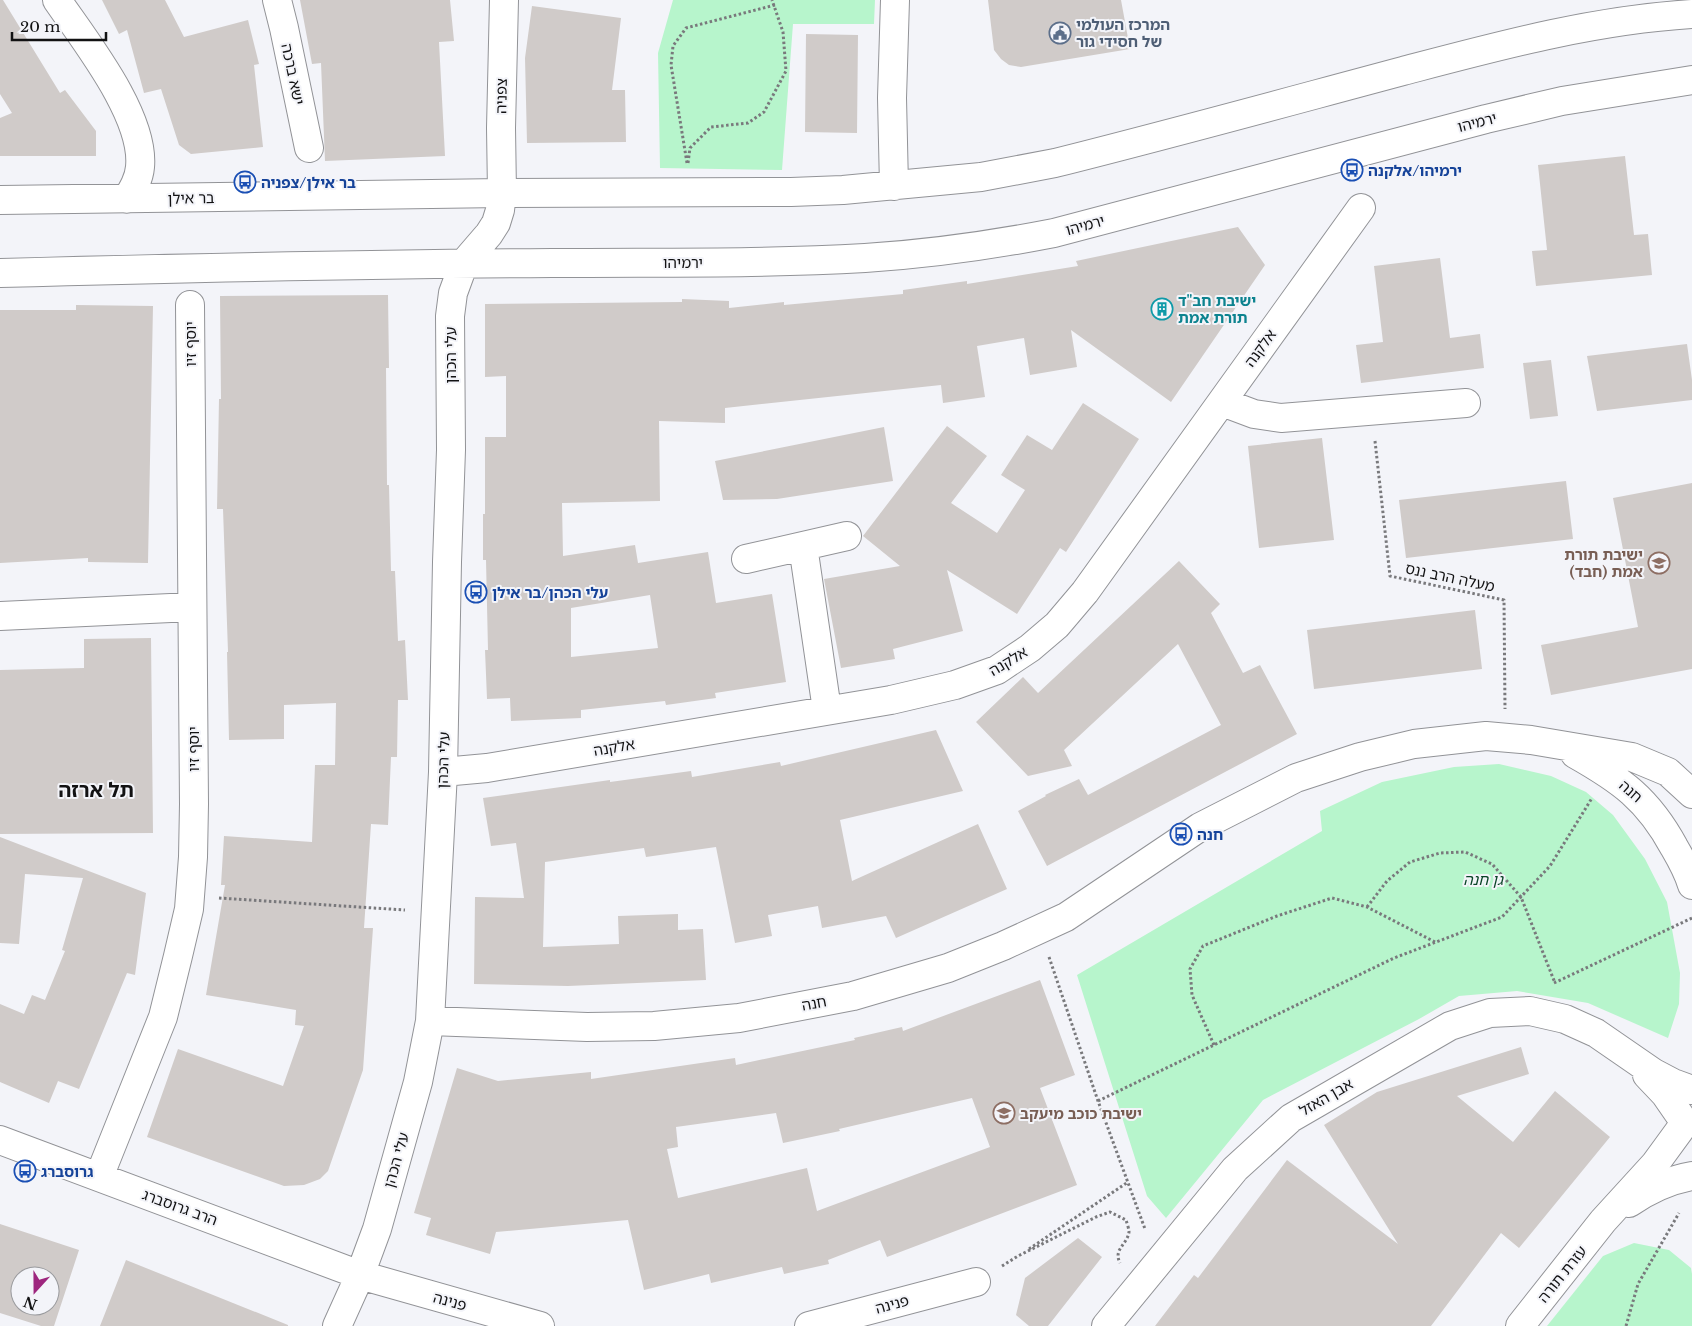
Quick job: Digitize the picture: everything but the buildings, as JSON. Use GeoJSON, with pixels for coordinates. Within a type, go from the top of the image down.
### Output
{"type":"FeatureCollection","features":[{"type":"Feature","properties":{"kind":"street"},"geometry":{"type":"LineString","coordinates":[[57,0],[118,93],[136,133],[140,168],[127,199]]}},
{"type":"Feature","properties":{"kind":"street","name":"ישא ברכה"},"geometry":{"type":"LineString","coordinates":[[277,0],[309,148]]}},
{"type":"Feature","properties":{"kind":"street"},"geometry":{"type":"LineString","coordinates":[[894,186],[892,98],[895,0]]}},
{"type":"Feature","properties":{"kind":"street","name":"צפניה"},"geometry":{"type":"LineString","coordinates":[[502,193],[500,128],[503,3]]}},
{"type":"Feature","properties":{"kind":"street"},"geometry":{"type":"LineString","coordinates":[[502,193],[791,192],[894,186],[1015,172],[1469,54],[1561,32],[1614,22],[1692,14]]}},
{"type":"Feature","properties":{"kind":"street","name":"ירמיהו"},"geometry":{"type":"LineString","coordinates":[[464,263],[769,261],[866,258],[1014,240],[1054,233],[1505,115],[1562,102],[1692,80]]}},
{"type":"Feature","properties":{"kind":"street","name":"בר אילן"},"geometry":{"type":"LineString","coordinates":[[0,200],[502,193]]}},
{"type":"Feature","properties":{"kind":"street","name":"עלי הכהן"},"geometry":{"type":"LineString","coordinates":[[337,1326],[360,1275],[377,1229],[418,1082],[430,1021],[443,772],[451,450],[450,316],[452,297],[464,263],[494,226],[500,210],[502,193]]}},
{"type":"Feature","properties":{"kind":"street","name":"אלקנה"},"geometry":{"type":"LineString","coordinates":[[443,772],[487,768],[891,700],[955,685],[997,670],[1030,648],[1057,625],[1085,592],[1361,208]]}},
{"type":"Feature","properties":{"kind":"street"},"geometry":{"type":"LineString","coordinates":[[0,273],[464,263]]}},
{"type":"Feature","properties":{"kind":"street","name":"יוסף זיו"},"geometry":{"type":"LineString","coordinates":[[99,1177],[163,1017],[189,909],[193,848],[190,305]]}},
{"type":"Feature","properties":{"kind":"street"},"geometry":{"type":"LineString","coordinates":[[1222,402],[1254,414],[1281,418],[1466,404]]}},
{"type":"Feature","properties":{"kind":"street"},"geometry":{"type":"LineString","coordinates":[[746,559],[847,536]]}},
{"type":"Feature","properties":{"kind":"street"},"geometry":{"type":"LineString","coordinates":[[803,546],[827,710]]}},
{"type":"Feature","properties":{"kind":"street"},"geometry":{"type":"LineString","coordinates":[[0,616],[192,607]]}},
{"type":"Feature","properties":{"kind":"street","name":"חנה"},"geometry":{"type":"LineString","coordinates":[[430,1021],[587,1027],[645,1026],[740,1018],[853,996],[948,968],[1040,929],[1066,916],[1200,828],[1296,778],[1360,757],[1414,744],[1486,736],[1632,756],[1668,772],[1690,791]]}},
{"type":"Feature","properties":{"kind":"street","name":"חנה"},"geometry":{"type":"LineString","coordinates":[[1518,739],[1568,750],[1608,772],[1640,797],[1662,824],[1688,872],[1692,885]]}},
{"type":"Feature","properties":{"kind":"street"},"geometry":{"type":"LineString","coordinates":[[1640,797],[1690,791]]}},
{"type":"Feature","properties":{"kind":"street","name":"אבן האזל"},"geometry":{"type":"LineString","coordinates":[[1106,1326],[1235,1168],[1291,1118],[1450,1026],[1490,1013],[1530,1010],[1565,1019],[1596,1033],[1654,1073],[1672,1083],[1692,1090]]}},
{"type":"Feature","properties":{"kind":"street","name":"אבן האזל"},"geometry":{"type":"LineString","coordinates":[[1617,1046],[1644,1071],[1686,1116]]}},
{"type":"Feature","properties":{"kind":"street"},"geometry":{"type":"LineString","coordinates":[[1686,1116],[1684,1143],[1692,1159]]}},
{"type":"Feature","properties":{"kind":"street","name":"עזרת תורה"},"geometry":{"type":"LineString","coordinates":[[1520,1326],[1603,1221],[1655,1164],[1686,1116]]}},
{"type":"Feature","properties":{"kind":"street","name":"הרב גרוסברג"},"geometry":{"type":"LineString","coordinates":[[0,1140],[360,1275]]}},
{"type":"Feature","properties":{"kind":"street","name":"עזרת תורה"},"geometry":{"type":"LineString","coordinates":[[1603,1221],[1649,1191],[1668,1182],[1692,1176]]}},
{"type":"Feature","properties":{"kind":"street","name":"פנינה"},"geometry":{"type":"LineString","coordinates":[[360,1275],[540,1326]]}},
{"type":"Feature","properties":{"kind":"street","name":"פנינה"},"geometry":{"type":"LineString","coordinates":[[809,1326],[976,1282]]}},
{"type":"Feature","properties":{"kind":"path"},"geometry":{"type":"LineString","coordinates":[[772,0],[775,6],[783,32],[786,71],[764,112],[748,123],[711,127],[690,148],[687,166],[671,65],[673,46],[686,28],[775,6]]}},
{"type":"Feature","properties":{"kind":"path","name":"מעלה הרב ננס"},"geometry":{"type":"LineString","coordinates":[[1372,410],[1390,576],[1504,600],[1518,739]]}},
{"type":"Feature","properties":{"kind":"path"},"geometry":{"type":"LineString","coordinates":[[1098,1101],[1394,958],[1502,918],[1550,866],[1608,772]]}},
{"type":"Feature","properties":{"kind":"path"},"geometry":{"type":"LineString","coordinates":[[1367,907],[1388,882],[1410,862],[1440,853],[1465,852],[1492,864],[1521,897],[1555,983]]}},
{"type":"Feature","properties":{"kind":"path"},"geometry":{"type":"LineString","coordinates":[[190,897],[436,912]]}},
{"type":"Feature","properties":{"kind":"path"},"geometry":{"type":"LineString","coordinates":[[1214,1045],[1192,995],[1190,969],[1203,946],[1277,916],[1332,898],[1367,907],[1436,942]]}},
{"type":"Feature","properties":{"kind":"path"},"geometry":{"type":"LineString","coordinates":[[1546,987],[1692,918]]}},
{"type":"Feature","properties":{"kind":"path"},"geometry":{"type":"LineString","coordinates":[[1018,1256],[1096,1217],[1110,1212],[1126,1220],[1129,1232],[1125,1242],[1118,1249],[1118,1258],[1121,1265],[1150,1272],[1128,1182],[1098,1101],[1040,929]]}},
{"type":"Feature","properties":{"kind":"path"},"geometry":{"type":"LineString","coordinates":[[976,1282],[1128,1182]]}},
{"type":"Feature","properties":{"kind":"path"},"geometry":{"type":"LineString","coordinates":[[1626,1326],[1638,1284],[1679,1213]]}},
{"type":"Feature","properties":{"kind":"green space"},"geometry":{"type":"Polygon","coordinates":[[[673,0],[875,0],[874,24],[793,24],[782,170],[660,168],[658,53],[673,0]]]}},
{"type":"Feature","properties":{"kind":"green space","name":"גן חנה"},"geometry":{"type":"Polygon","coordinates":[[[1499,764],[1551,776],[1586,792],[1613,815],[1645,859],[1667,902],[1680,973],[1679,1004],[1668,1038],[1588,1003],[1517,991],[1459,996],[1419,1019],[1263,1100],[1166,1218],[1147,1196],[1077,975],[1322,831],[1320,811],[1382,782],[1454,767],[1499,764]]]}},
{"type":"Feature","properties":{"kind":"green space"},"geometry":{"type":"Polygon","coordinates":[[[1634,1243],[1669,1250],[1691,1268],[1692,1326],[1547,1326],[1603,1256],[1634,1243]]]}},
{"type":"Feature","properties":{"kind":"place","name":"המרכז העולמי של חסידי גור"},"geometry":{"type":"Point","coordinates":[1060,33]}},
{"type":"Feature","properties":{"kind":"place","name":"ירמיהו/אלקנה"},"geometry":{"type":"Point","coordinates":[1352,170]}},
{"type":"Feature","properties":{"kind":"place","name":"בר אילן/צפניה"},"geometry":{"type":"Point","coordinates":[245,182]}},
{"type":"Feature","properties":{"kind":"place","name":"ישיבת חב\"ד תורת אמת"},"geometry":{"type":"Point","coordinates":[1162,309]}},
{"type":"Feature","properties":{"kind":"place","name":"ישיבת תורת אמת (חבד)"},"geometry":{"type":"Point","coordinates":[1659,563]}},
{"type":"Feature","properties":{"kind":"place","name":"עלי הכהן/בר אילן"},"geometry":{"type":"Point","coordinates":[476,592]}},
{"type":"Feature","properties":{"kind":"place","name":"חנה"},"geometry":{"type":"Point","coordinates":[1181,834]}},
{"type":"Feature","properties":{"kind":"place","name":"ישיבת כוכב מיעקב"},"geometry":{"type":"Point","coordinates":[1004,1113]}},
{"type":"Feature","properties":{"kind":"place","name":"גרוסברג"},"geometry":{"type":"Point","coordinates":[25,1171]}},
{"type":"Feature","properties":{"kind":"district","name":"תל ארזה"},"geometry":{"type":"Point","coordinates":[96,790]}}]}
